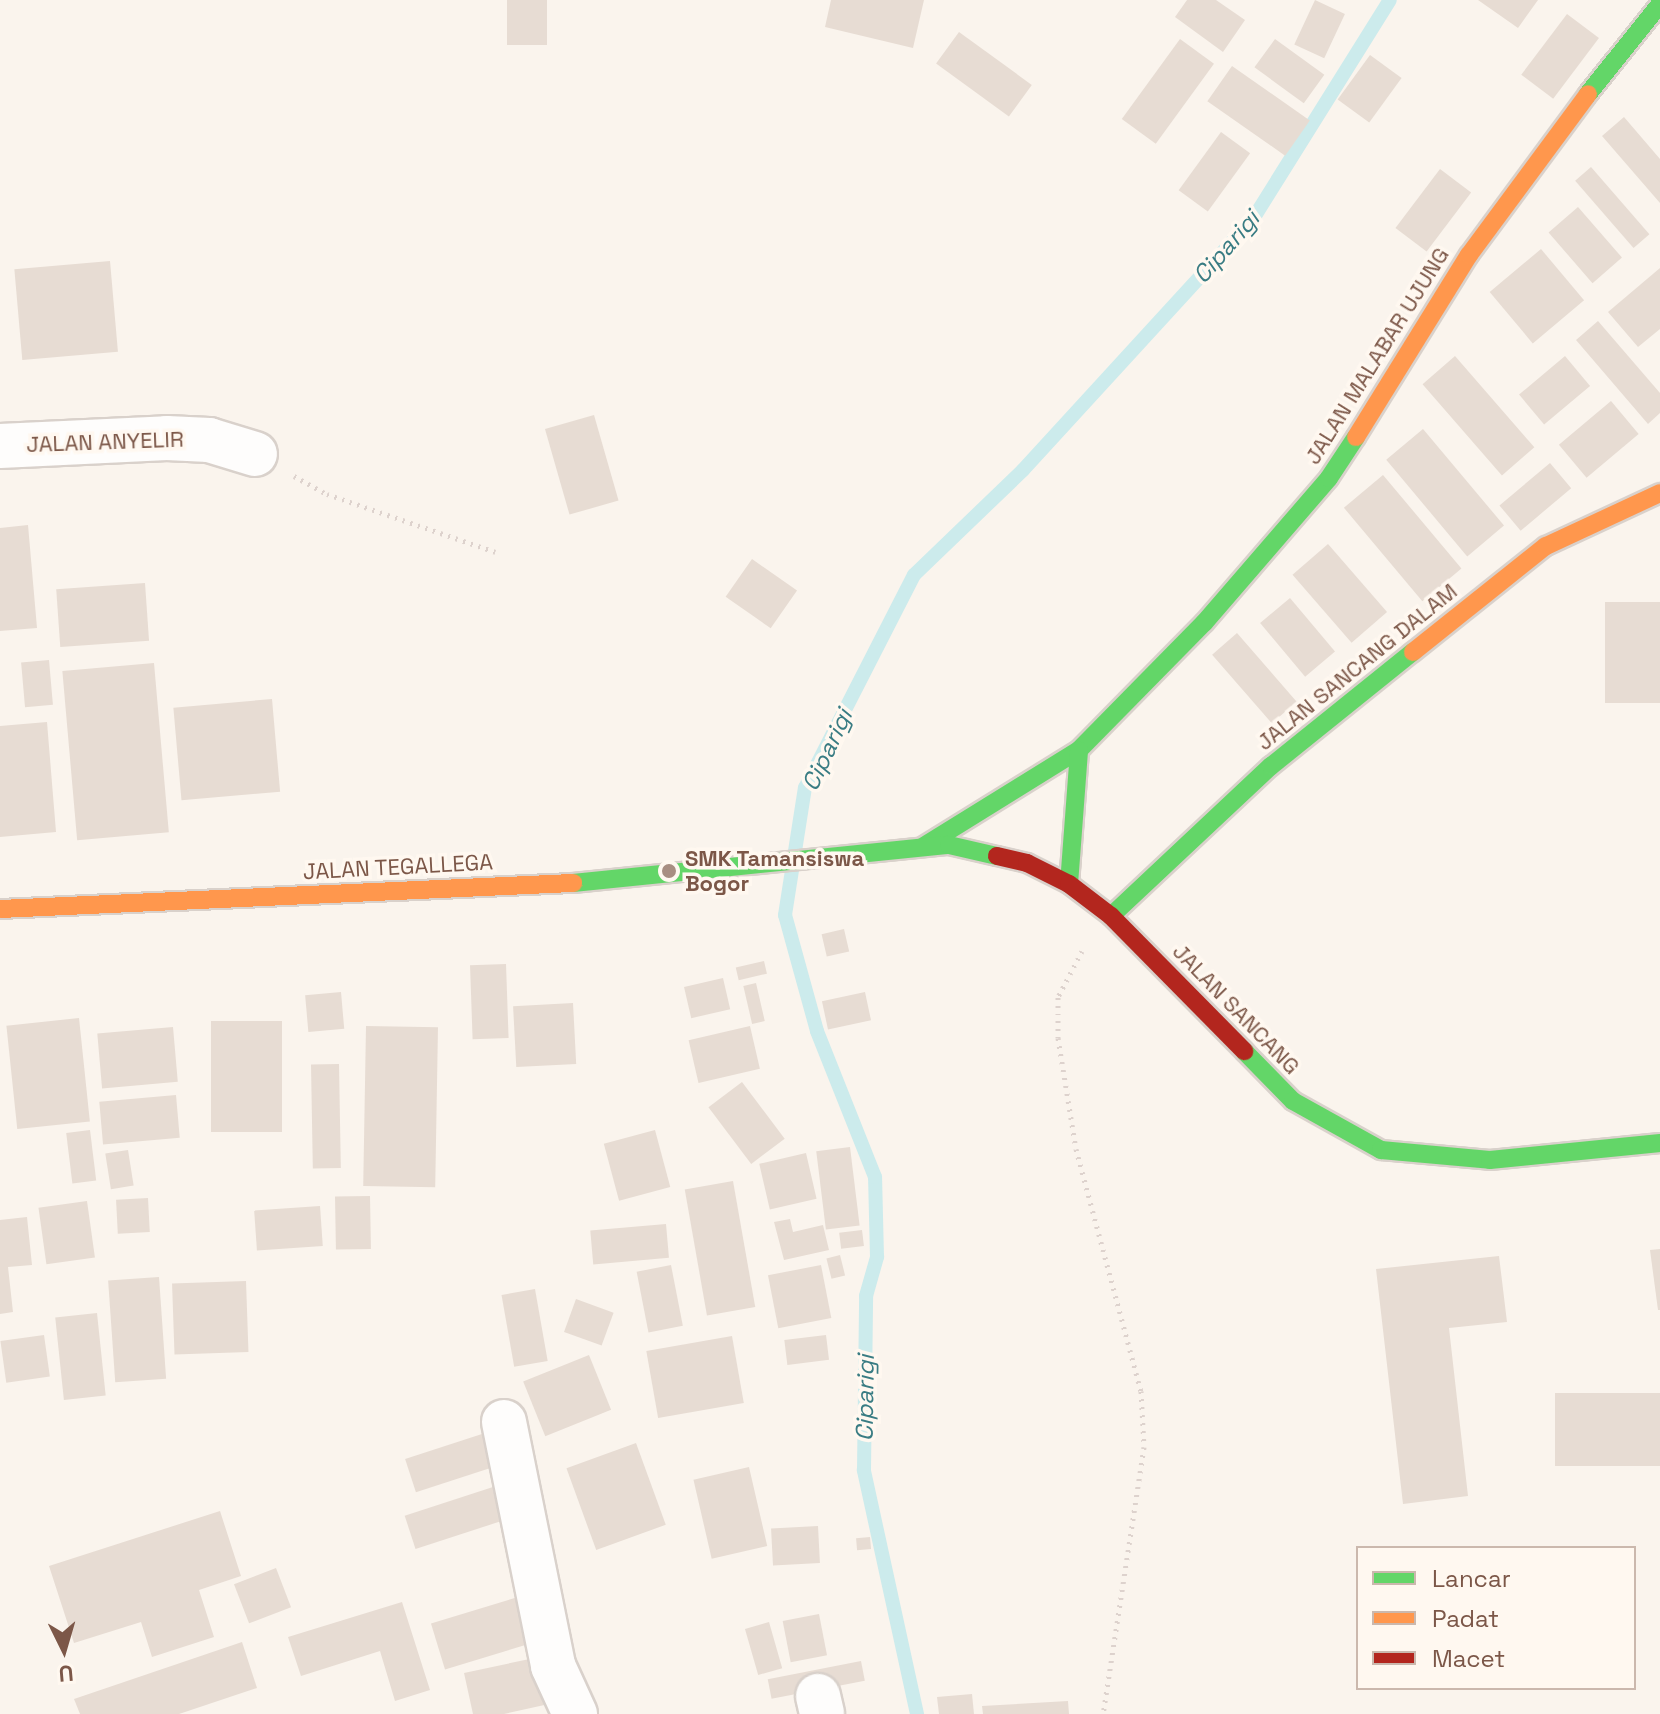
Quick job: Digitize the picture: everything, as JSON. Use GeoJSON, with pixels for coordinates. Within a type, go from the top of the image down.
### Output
{"type":"FeatureCollection","features":[{"type":"Feature","properties":{"kind":"street","name":"JALAN MALABAR UJUNG"},"geometry":{"type":"LineString","coordinates":[[924,846],[1079,750],[1204,623],[1329,478],[1398,376],[1469,255],[1564,123],[1660,4]]}},
{"type":"Feature","properties":{"kind":"street","name":"JALAN ANYELIR"},"geometry":{"type":"LineString","coordinates":[[0,446],[167,438],[209,440],[255,454]]}},
{"type":"Feature","properties":{"kind":"street","name":"JALAN SANCANG DALAM"},"geometry":{"type":"LineString","coordinates":[[1111,916],[1271,766],[1546,546],[1660,493]]}},
{"type":"Feature","properties":{"kind":"street"},"geometry":{"type":"LineString","coordinates":[[1069,884],[1079,750]]}},
{"type":"Feature","properties":{"kind":"street","name":"JALAN SANCANG"},"geometry":{"type":"LineString","coordinates":[[797,859],[949,845],[1027,863],[1069,884],[1111,916],[1293,1101],[1381,1150],[1490,1160],[1660,1143]]}},
{"type":"Feature","properties":{"kind":"street","name":"JALAN TEGALLEGA"},"geometry":{"type":"LineString","coordinates":[[0,909],[578,883],[797,859]]}},
{"type":"Feature","properties":{"kind":"street"},"geometry":{"type":"LineString","coordinates":[[504,1422],[553,1666],[575,1714]]}},
{"type":"Feature","properties":{"kind":"path"},"geometry":{"type":"LineString","coordinates":[[255,454],[327,494],[495,552]]}},
{"type":"Feature","properties":{"kind":"path"},"geometry":{"type":"LineString","coordinates":[[1103,1714],[1144,1447],[1141,1391],[1076,1149],[1058,1038],[1058,997],[1070,965],[1111,916]]}},
{"type":"Feature","properties":{"kind":"building"},"geometry":{"type":"Polygon","coordinates":[[[507,0],[547,0],[547,45],[507,45],[507,0]]]}},
{"type":"Feature","properties":{"kind":"building"},"geometry":{"type":"Polygon","coordinates":[[[831,0],[924,0],[913,48],[825,27],[831,0]]]}},
{"type":"Feature","properties":{"kind":"building"},"geometry":{"type":"Polygon","coordinates":[[[1187,0],[1216,0],[1245,20],[1223,52],[1175,17],[1187,0]]]}},
{"type":"Feature","properties":{"kind":"building"},"geometry":{"type":"Polygon","coordinates":[[[1315,0],[1345,14],[1324,58],[1294,44],[1315,0]]]}},
{"type":"Feature","properties":{"kind":"building"},"geometry":{"type":"Polygon","coordinates":[[[1478,0],[1538,0],[1518,28],[1478,0]]]}},
{"type":"Feature","properties":{"kind":"building"},"geometry":{"type":"Polygon","coordinates":[[[1567,14],[1599,38],[1553,99],[1521,75],[1567,14]]]}},
{"type":"Feature","properties":{"kind":"building"},"geometry":{"type":"Polygon","coordinates":[[[959,32],[1032,85],[1009,116],[936,64],[959,32]]]}},
{"type":"Feature","properties":{"kind":"building"},"geometry":{"type":"Polygon","coordinates":[[[1180,39],[1214,64],[1156,144],[1122,119],[1180,39]]]}},
{"type":"Feature","properties":{"kind":"building"},"geometry":{"type":"Polygon","coordinates":[[[1275,39],[1324,75],[1304,103],[1254,67],[1275,39]]]}},
{"type":"Feature","properties":{"kind":"building"},"geometry":{"type":"Polygon","coordinates":[[[1370,55],[1402,78],[1369,122],[1338,99],[1370,55]]]}},
{"type":"Feature","properties":{"kind":"building"},"geometry":{"type":"Polygon","coordinates":[[[1232,66],[1310,120],[1285,156],[1207,101],[1232,66]]]}},
{"type":"Feature","properties":{"kind":"building"},"geometry":{"type":"Polygon","coordinates":[[[1624,117],[1660,159],[1660,203],[1602,136],[1624,117]]]}},
{"type":"Feature","properties":{"kind":"building"},"geometry":{"type":"Polygon","coordinates":[[[1221,132],[1250,153],[1208,211],[1179,190],[1221,132]]]}},
{"type":"Feature","properties":{"kind":"building"},"geometry":{"type":"Polygon","coordinates":[[[1591,167],[1649,234],[1634,248],[1575,181],[1591,167]]]}},
{"type":"Feature","properties":{"kind":"building"},"geometry":{"type":"Polygon","coordinates":[[[1440,169],[1471,192],[1427,252],[1395,228],[1440,169]]]}},
{"type":"Feature","properties":{"kind":"building"},"geometry":{"type":"Polygon","coordinates":[[[1578,207],[1622,258],[1593,283],[1549,233],[1578,207]]]}},
{"type":"Feature","properties":{"kind":"building"},"geometry":{"type":"Polygon","coordinates":[[[1541,249],[1584,300],[1533,343],[1490,292],[1541,249]]]}},
{"type":"Feature","properties":{"kind":"building"},"geometry":{"type":"Polygon","coordinates":[[[110,261],[118,352],[22,360],[14,269],[110,261]]]}},
{"type":"Feature","properties":{"kind":"building"},"geometry":{"type":"Polygon","coordinates":[[[1660,268],[1660,329],[1638,347],[1608,312],[1660,268]]]}},
{"type":"Feature","properties":{"kind":"building"},"geometry":{"type":"Polygon","coordinates":[[[1598,321],[1660,393],[1660,413],[1648,424],[1576,340],[1598,321]]]}},
{"type":"Feature","properties":{"kind":"building"},"geometry":{"type":"Polygon","coordinates":[[[1455,356],[1534,447],[1502,476],[1423,384],[1455,356]]]}},
{"type":"Feature","properties":{"kind":"building"},"geometry":{"type":"Polygon","coordinates":[[[1565,356],[1590,386],[1544,424],[1519,395],[1565,356]]]}},
{"type":"Feature","properties":{"kind":"building"},"geometry":{"type":"Polygon","coordinates":[[[1611,401],[1639,434],[1587,478],[1559,445],[1611,401]]]}},
{"type":"Feature","properties":{"kind":"building"},"geometry":{"type":"Polygon","coordinates":[[[594,415],[619,501],[570,515],[545,429],[594,415]]]}},
{"type":"Feature","properties":{"kind":"building"},"geometry":{"type":"Polygon","coordinates":[[[1423,429],[1504,526],[1467,556],[1386,460],[1423,429]]]}},
{"type":"Feature","properties":{"kind":"building"},"geometry":{"type":"Polygon","coordinates":[[[1550,463],[1571,488],[1521,531],[1499,505],[1550,463]]]}},
{"type":"Feature","properties":{"kind":"building"},"geometry":{"type":"Polygon","coordinates":[[[1383,475],[1461,568],[1422,601],[1344,508],[1383,475]]]}},
{"type":"Feature","properties":{"kind":"building"},"geometry":{"type":"Polygon","coordinates":[[[28,525],[37,628],[0,631],[0,528],[28,525]]]}},
{"type":"Feature","properties":{"kind":"building"},"geometry":{"type":"Polygon","coordinates":[[[1328,544],[1387,612],[1352,643],[1293,575],[1328,544]]]}},
{"type":"Feature","properties":{"kind":"building"},"geometry":{"type":"Polygon","coordinates":[[[752,559],[797,591],[771,628],[726,597],[752,559]]]}},
{"type":"Feature","properties":{"kind":"building"},"geometry":{"type":"Polygon","coordinates":[[[145,583],[149,641],[60,647],[56,589],[145,583]]]}},
{"type":"Feature","properties":{"kind":"building"},"geometry":{"type":"Polygon","coordinates":[[[1290,598],[1335,652],[1305,677],[1260,623],[1290,598]]]}},
{"type":"Feature","properties":{"kind":"building"},"geometry":{"type":"Polygon","coordinates":[[[1605,602],[1660,602],[1660,703],[1605,703],[1605,602]]]}},
{"type":"Feature","properties":{"kind":"building"},"geometry":{"type":"Polygon","coordinates":[[[1237,633],[1297,702],[1272,723],[1212,655],[1237,633]]]}},
{"type":"Feature","properties":{"kind":"building"},"geometry":{"type":"Polygon","coordinates":[[[49,660],[53,705],[25,707],[21,662],[49,660]]]}},
{"type":"Feature","properties":{"kind":"building"},"geometry":{"type":"Polygon","coordinates":[[[154,663],[169,832],[77,840],[62,671],[154,663]]]}},
{"type":"Feature","properties":{"kind":"building"},"geometry":{"type":"Polygon","coordinates":[[[272,699],[280,792],[181,800],[173,708],[272,699]]]}},
{"type":"Feature","properties":{"kind":"building"},"geometry":{"type":"Polygon","coordinates":[[[47,722],[56,832],[0,837],[0,726],[47,722]]]}},
{"type":"Feature","properties":{"kind":"building"},"geometry":{"type":"Polygon","coordinates":[[[844,929],[849,951],[827,957],[822,934],[844,929]]]}},
{"type":"Feature","properties":{"kind":"building"},"geometry":{"type":"Polygon","coordinates":[[[764,961],[767,974],[739,980],[736,968],[764,961]]]}},
{"type":"Feature","properties":{"kind":"building"},"geometry":{"type":"Polygon","coordinates":[[[506,964],[509,1038],[473,1039],[470,965],[506,964]]]}},
{"type":"Feature","properties":{"kind":"building"},"geometry":{"type":"Polygon","coordinates":[[[723,978],[730,1009],[691,1018],[684,987],[723,978]]]}},
{"type":"Feature","properties":{"kind":"building"},"geometry":{"type":"Polygon","coordinates":[[[756,983],[765,1021],[752,1024],[743,986],[756,983]]]}},
{"type":"Feature","properties":{"kind":"building"},"geometry":{"type":"Polygon","coordinates":[[[341,992],[344,1029],[308,1032],[305,995],[341,992]]]}},
{"type":"Feature","properties":{"kind":"building"},"geometry":{"type":"Polygon","coordinates":[[[865,992],[871,1020],[828,1030],[822,1001],[865,992]]]}},
{"type":"Feature","properties":{"kind":"building"},"geometry":{"type":"Polygon","coordinates":[[[573,1003],[576,1064],[516,1067],[513,1006],[573,1003]]]}},
{"type":"Feature","properties":{"kind":"building"},"geometry":{"type":"Polygon","coordinates":[[[79,1018],[90,1121],[17,1129],[6,1026],[79,1018]]]}},
{"type":"Feature","properties":{"kind":"building"},"geometry":{"type":"Polygon","coordinates":[[[211,1021],[282,1021],[282,1132],[211,1132],[211,1021]]]}},
{"type":"Feature","properties":{"kind":"building"},"geometry":{"type":"Polygon","coordinates":[[[366,1026],[438,1027],[435,1187],[363,1186],[366,1026]]]}},
{"type":"Feature","properties":{"kind":"building"},"geometry":{"type":"Polygon","coordinates":[[[750,1026],[760,1069],[699,1083],[689,1040],[750,1026]]]}},
{"type":"Feature","properties":{"kind":"building"},"geometry":{"type":"Polygon","coordinates":[[[173,1027],[178,1082],[102,1088],[97,1034],[173,1027]]]}},
{"type":"Feature","properties":{"kind":"building"},"geometry":{"type":"Polygon","coordinates":[[[311,1064],[339,1064],[341,1168],[313,1168],[311,1064]]]}},
{"type":"Feature","properties":{"kind":"building"},"geometry":{"type":"Polygon","coordinates":[[[742,1082],[785,1139],[751,1164],[708,1107],[742,1082]]]}},
{"type":"Feature","properties":{"kind":"building"},"geometry":{"type":"Polygon","coordinates":[[[176,1095],[180,1138],[103,1145],[99,1102],[176,1095]]]}},
{"type":"Feature","properties":{"kind":"building"},"geometry":{"type":"Polygon","coordinates":[[[90,1130],[96,1181],[72,1184],[66,1133],[90,1130]]]}},
{"type":"Feature","properties":{"kind":"building"},"geometry":{"type":"Polygon","coordinates":[[[655,1130],[670,1187],[619,1201],[604,1144],[655,1130]]]}},
{"type":"Feature","properties":{"kind":"building"},"geometry":{"type":"Polygon","coordinates":[[[850,1147],[860,1225],[826,1230],[816,1151],[850,1147]]]}},
{"type":"Feature","properties":{"kind":"building"},"geometry":{"type":"Polygon","coordinates":[[[128,1150],[134,1186],[111,1189],[105,1154],[128,1150]]]}},
{"type":"Feature","properties":{"kind":"building"},"geometry":{"type":"Polygon","coordinates":[[[806,1153],[817,1199],[770,1210],[759,1164],[806,1153]]]}},
{"type":"Feature","properties":{"kind":"building"},"geometry":{"type":"Polygon","coordinates":[[[733,1181],[755,1307],[707,1316],[685,1190],[733,1181]]]}},
{"type":"Feature","properties":{"kind":"building"},"geometry":{"type":"Polygon","coordinates":[[[370,1196],[371,1249],[336,1250],[335,1197],[370,1196]]]}},
{"type":"Feature","properties":{"kind":"building"},"geometry":{"type":"Polygon","coordinates":[[[148,1198],[150,1232],[118,1234],[116,1200],[148,1198]]]}},
{"type":"Feature","properties":{"kind":"building"},"geometry":{"type":"Polygon","coordinates":[[[87,1201],[95,1257],[46,1264],[38,1208],[87,1201]]]}},
{"type":"Feature","properties":{"kind":"building"},"geometry":{"type":"Polygon","coordinates":[[[320,1206],[323,1246],[257,1251],[254,1211],[320,1206]]]}},
{"type":"Feature","properties":{"kind":"building"},"geometry":{"type":"Polygon","coordinates":[[[27,1217],[32,1265],[8,1267],[13,1312],[0,1314],[0,1220],[27,1217]]]}},
{"type":"Feature","properties":{"kind":"building"},"geometry":{"type":"Polygon","coordinates":[[[790,1219],[793,1232],[823,1225],[829,1250],[784,1260],[774,1222],[790,1219]]]}},
{"type":"Feature","properties":{"kind":"building"},"geometry":{"type":"Polygon","coordinates":[[[666,1224],[669,1258],[593,1264],[590,1231],[666,1224]]]}},
{"type":"Feature","properties":{"kind":"building"},"geometry":{"type":"Polygon","coordinates":[[[862,1230],[864,1246],[841,1249],[839,1233],[862,1230]]]}},
{"type":"Feature","properties":{"kind":"building"},"geometry":{"type":"Polygon","coordinates":[[[1660,1249],[1660,1310],[1658,1310],[1650,1250],[1660,1249]]]}},
{"type":"Feature","properties":{"kind":"building"},"geometry":{"type":"Polygon","coordinates":[[[840,1255],[845,1275],[831,1279],[826,1258],[840,1255]]]}},
{"type":"Feature","properties":{"kind":"building"},"geometry":{"type":"Polygon","coordinates":[[[1499,1256],[1507,1322],[1449,1328],[1468,1496],[1403,1504],[1376,1269],[1499,1256]]]}},
{"type":"Feature","properties":{"kind":"building"},"geometry":{"type":"Polygon","coordinates":[[[671,1265],[683,1326],[648,1333],[637,1272],[671,1265]]]}},
{"type":"Feature","properties":{"kind":"building"},"geometry":{"type":"Polygon","coordinates":[[[821,1265],[831,1318],[778,1328],[768,1275],[821,1265]]]}},
{"type":"Feature","properties":{"kind":"building"},"geometry":{"type":"Polygon","coordinates":[[[159,1277],[166,1379],[115,1382],[108,1281],[159,1277]]]}},
{"type":"Feature","properties":{"kind":"building"},"geometry":{"type":"Polygon","coordinates":[[[246,1281],[248,1352],[175,1355],[172,1284],[246,1281]]]}},
{"type":"Feature","properties":{"kind":"building"},"geometry":{"type":"Polygon","coordinates":[[[535,1289],[548,1361],[514,1367],[502,1295],[535,1289]]]}},
{"type":"Feature","properties":{"kind":"building"},"geometry":{"type":"Polygon","coordinates":[[[576,1299],[614,1313],[602,1346],[564,1332],[576,1299]]]}},
{"type":"Feature","properties":{"kind":"building"},"geometry":{"type":"Polygon","coordinates":[[[97,1313],[106,1396],[64,1400],[55,1317],[97,1313]]]}},
{"type":"Feature","properties":{"kind":"building"},"geometry":{"type":"Polygon","coordinates":[[[44,1335],[50,1377],[6,1383],[0,1341],[44,1335]]]}},
{"type":"Feature","properties":{"kind":"building"},"geometry":{"type":"Polygon","coordinates":[[[826,1335],[829,1360],[787,1365],[784,1340],[826,1335]]]}},
{"type":"Feature","properties":{"kind":"building"},"geometry":{"type":"Polygon","coordinates":[[[732,1336],[744,1403],[658,1418],[646,1351],[732,1336]]]}},
{"type":"Feature","properties":{"kind":"building"},"geometry":{"type":"Polygon","coordinates":[[[589,1355],[611,1410],[545,1436],[523,1382],[589,1355]]]}},
{"type":"Feature","properties":{"kind":"building"},"geometry":{"type":"Polygon","coordinates":[[[1555,1393],[1660,1393],[1660,1466],[1555,1466],[1555,1393]]]}},
{"type":"Feature","properties":{"kind":"building"},"geometry":{"type":"Polygon","coordinates":[[[485,1433],[496,1466],[416,1492],[405,1459],[485,1433]]]}},
{"type":"Feature","properties":{"kind":"building"},"geometry":{"type":"Polygon","coordinates":[[[636,1443],[666,1525],[596,1550],[566,1468],[636,1443]]]}},
{"type":"Feature","properties":{"kind":"building"},"geometry":{"type":"Polygon","coordinates":[[[749,1467],[767,1546],[712,1559],[693,1480],[749,1467]]]}},
{"type":"Feature","properties":{"kind":"building"},"geometry":{"type":"Polygon","coordinates":[[[496,1486],[507,1519],[416,1549],[405,1516],[496,1486]]]}},
{"type":"Feature","properties":{"kind":"building"},"geometry":{"type":"Polygon","coordinates":[[[220,1511],[241,1576],[199,1590],[214,1637],[152,1657],[141,1622],[74,1643],[49,1566],[220,1511]]]}},
{"type":"Feature","properties":{"kind":"building"},"geometry":{"type":"Polygon","coordinates":[[[818,1526],[820,1563],[773,1565],[771,1528],[818,1526]]]}},
{"type":"Feature","properties":{"kind":"building"},"geometry":{"type":"Polygon","coordinates":[[[870,1537],[871,1549],[857,1550],[856,1538],[870,1537]]]}},
{"type":"Feature","properties":{"kind":"building"},"geometry":{"type":"Polygon","coordinates":[[[276,1568],[291,1607],[249,1623],[234,1584],[276,1568]]]}},
{"type":"Feature","properties":{"kind":"building"},"geometry":{"type":"Polygon","coordinates":[[[518,1597],[532,1643],[445,1670],[431,1624],[518,1597]]]}},
{"type":"Feature","properties":{"kind":"building"},"geometry":{"type":"Polygon","coordinates":[[[402,1602],[430,1690],[395,1701],[380,1651],[301,1676],[288,1637],[402,1602]]]}},
{"type":"Feature","properties":{"kind":"building"},"geometry":{"type":"Polygon","coordinates":[[[819,1614],[827,1655],[791,1662],[783,1621],[819,1614]]]}},
{"type":"Feature","properties":{"kind":"building"},"geometry":{"type":"Polygon","coordinates":[[[769,1622],[782,1668],[758,1675],[745,1629],[769,1622]]]}},
{"type":"Feature","properties":{"kind":"building"},"geometry":{"type":"Polygon","coordinates":[[[242,1642],[257,1688],[179,1714],[80,1714],[74,1699],[242,1642]]]}},
{"type":"Feature","properties":{"kind":"building"},"geometry":{"type":"Polygon","coordinates":[[[539,1657],[549,1704],[504,1714],[473,1714],[464,1673],[539,1657]]]}},
{"type":"Feature","properties":{"kind":"building"},"geometry":{"type":"Polygon","coordinates":[[[861,1661],[865,1681],[772,1699],[768,1679],[861,1661]]]}},
{"type":"Feature","properties":{"kind":"building"},"geometry":{"type":"Polygon","coordinates":[[[972,1694],[974,1714],[939,1714],[937,1697],[972,1694]]]}},
{"type":"Feature","properties":{"kind":"building"},"geometry":{"type":"Polygon","coordinates":[[[1068,1701],[1069,1714],[983,1714],[982,1706],[1068,1701]]]}},
{"type":"Feature","properties":{"kind":"waterway","name":"Ciparigi"},"geometry":{"type":"LineString","coordinates":[[917,1714],[864,1470],[866,1296],[877,1257],[875,1177],[817,1031],[785,915],[805,788],[914,575],[1023,470],[1253,219],[1390,0]]}},
{"type":"Feature","properties":{"kind":"traffic: fast"},"geometry":{"type":"LineString","coordinates":[[1588,94],[1660,4]]}},
{"type":"Feature","properties":{"kind":"traffic: fast"},"geometry":{"type":"LineString","coordinates":[[924,846],[1079,750],[1204,623],[1329,478],[1356,437]]}},
{"type":"Feature","properties":{"kind":"traffic: fast"},"geometry":{"type":"LineString","coordinates":[[1111,916],[1271,766],[1413,652]]}},
{"type":"Feature","properties":{"kind":"traffic: fast"},"geometry":{"type":"LineString","coordinates":[[1069,884],[1079,750]]}},
{"type":"Feature","properties":{"kind":"traffic: fast"},"geometry":{"type":"LineString","coordinates":[[573,883],[949,845],[997,856]]}},
{"type":"Feature","properties":{"kind":"traffic: fast"},"geometry":{"type":"LineString","coordinates":[[1244,1051],[1293,1101],[1381,1150],[1490,1160],[1660,1143]]}},
{"type":"Feature","properties":{"kind":"traffic: slow"},"geometry":{"type":"LineString","coordinates":[[1356,437],[1469,255],[1588,94]]}},
{"type":"Feature","properties":{"kind":"traffic: slow"},"geometry":{"type":"LineString","coordinates":[[1413,652],[1546,546],[1660,493]]}},
{"type":"Feature","properties":{"kind":"traffic: slow"},"geometry":{"type":"LineString","coordinates":[[0,909],[573,883]]}},
{"type":"Feature","properties":{"kind":"traffic: jam"},"geometry":{"type":"LineString","coordinates":[[997,856],[1027,863],[1069,884],[1111,916],[1244,1051]]}},
{"type":"Feature","properties":{"kind":"place","name":"SMK Tamansiswa Bogor"},"geometry":{"type":"Point","coordinates":[669,871]}}]}
